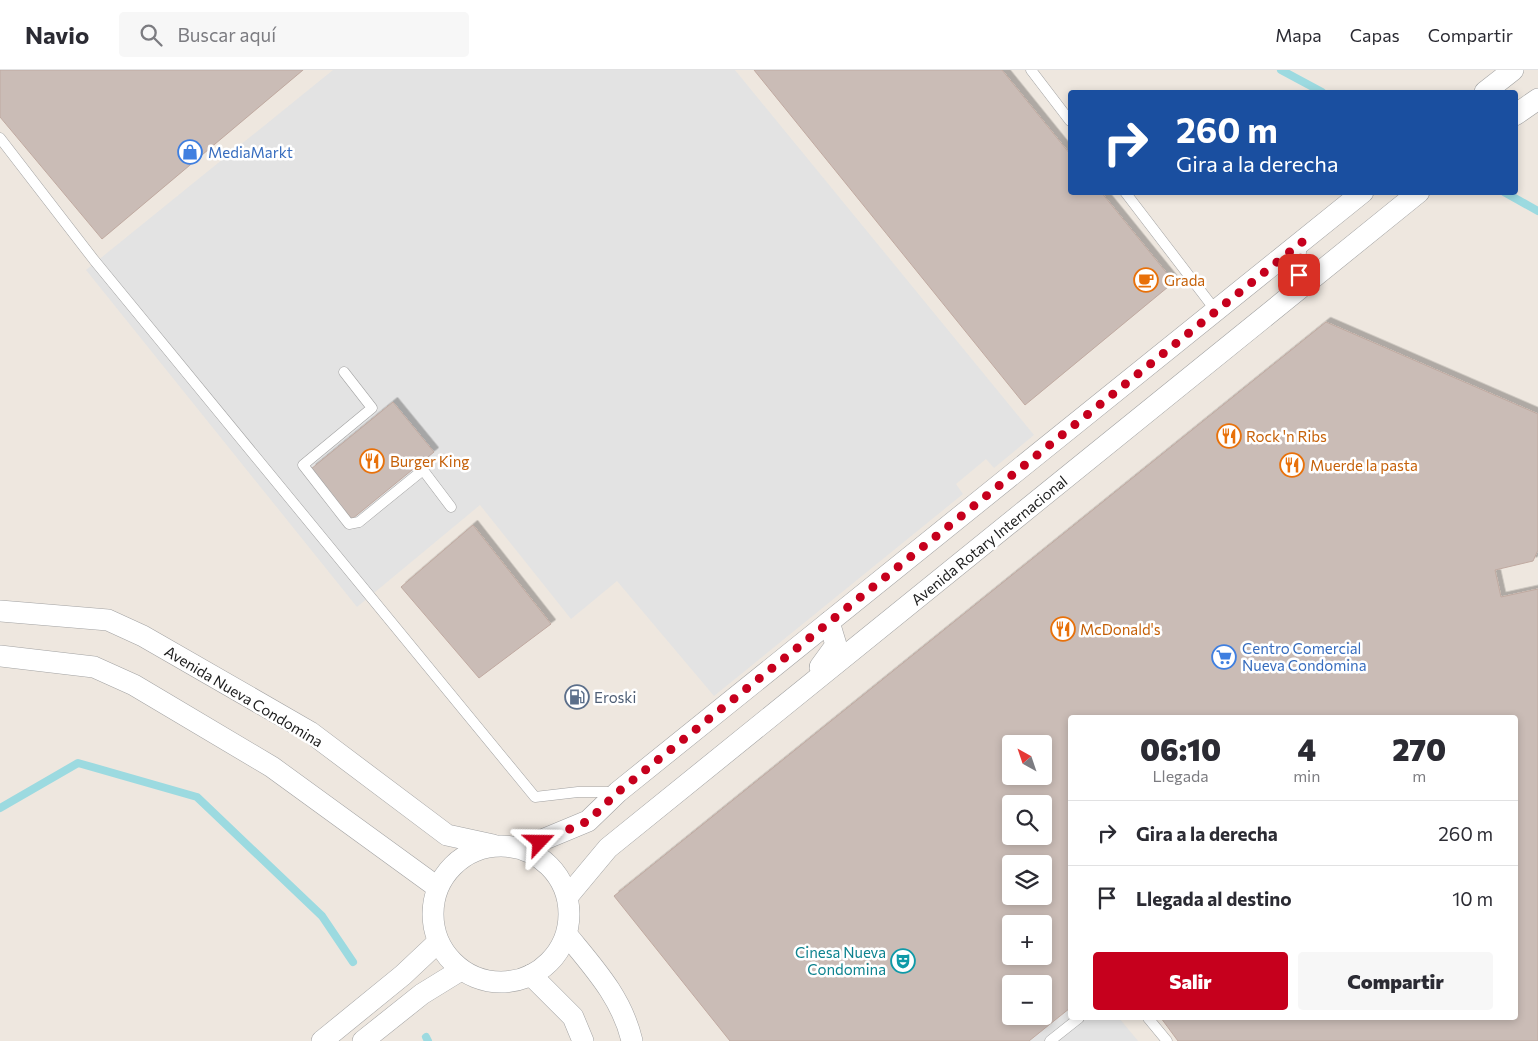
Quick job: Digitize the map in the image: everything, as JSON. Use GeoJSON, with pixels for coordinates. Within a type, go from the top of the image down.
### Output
{"type":"FeatureCollection","features":[{"type":"Feature","properties":{"kind":"street"},"geometry":{"type":"LineString","coordinates":[[1488,90],[1513,70]]}},
{"type":"Feature","properties":{"kind":"street"},"geometry":{"type":"LineString","coordinates":[[523,848],[588,821],[618,792],[1359,195]]}},
{"type":"Feature","properties":{"kind":"street","name":"Avenida Rotary Internacional"},"geometry":{"type":"LineString","coordinates":[[568,896],[608,848],[1414,195]]}},
{"type":"Feature","properties":{"kind":"street","name":"Avenida Nueva Condomina"},"geometry":{"type":"LineString","coordinates":[[0,611],[108,620],[143,636],[310,732],[447,835],[493,845]]}},
{"type":"Feature","properties":{"kind":"street"},"geometry":{"type":"LineString","coordinates":[[802,691],[836,645],[829,622]]}},
{"type":"Feature","properties":{"kind":"street"},"geometry":{"type":"LineString","coordinates":[[0,656],[94,667],[134,685],[272,767],[438,887]]}},
{"type":"Feature","properties":{"kind":"street"},"geometry":{"type":"LineString","coordinates":[[493,845],[523,848],[552,867],[568,896],[567,935],[548,964],[531,975],[500,983],[471,976],[461,970],[437,943],[432,907],[438,887],[451,867],[475,850],[493,845]]}},
{"type":"Feature","properties":{"kind":"street"},"geometry":{"type":"LineString","coordinates":[[567,935],[612,991],[628,1022],[632,1041]]}},
{"type":"Feature","properties":{"kind":"street"},"geometry":{"type":"LineString","coordinates":[[322,1041],[403,975],[437,943]]}},
{"type":"Feature","properties":{"kind":"street"},"geometry":{"type":"LineString","coordinates":[[363,1041],[422,994],[461,970]]}},
{"type":"Feature","properties":{"kind":"street"},"geometry":{"type":"LineString","coordinates":[[531,975],[573,1017],[583,1041]]}},
{"type":"Feature","properties":{"kind":"lane"},"geometry":{"type":"LineString","coordinates":[[1031,70],[1068,118]]}},
{"type":"Feature","properties":{"kind":"lane"},"geometry":{"type":"LineString","coordinates":[[0,138],[94,260],[535,797],[578,792],[618,792]]}},
{"type":"Feature","properties":{"kind":"lane"},"geometry":{"type":"LineString","coordinates":[[1128,195],[1216,310]]}},
{"type":"Feature","properties":{"kind":"lane"},"geometry":{"type":"LineString","coordinates":[[1297,291],[1302,242]]}},
{"type":"Feature","properties":{"kind":"lane"},"geometry":{"type":"LineString","coordinates":[[344,372],[372,408],[303,465],[349,524],[358,522],[423,470],[451,508]]}},
{"type":"Feature","properties":{"kind":"lane"},"geometry":{"type":"LineString","coordinates":[[1050,1041],[1076,1020]]}},
{"type":"Feature","properties":{"kind":"lane"},"geometry":{"type":"LineString","coordinates":[[1150,1020],[1167,1041]]}},
{"type":"Feature","properties":{"kind":"shaded area"},"geometry":{"type":"Polygon","coordinates":[[[333,70],[735,70],[1034,435],[994,468],[986,459],[956,484],[963,494],[714,696],[617,581],[571,619],[480,505],[357,607],[86,270],[333,70]]]}},
{"type":"Feature","properties":{"kind":"shaded area"},"geometry":{"type":"Polygon","coordinates":[[[1068,1010],[1068,1020],[1121,1020],[1138,1041],[1029,1041],[1049,1025],[1052,1025],[1052,1022],[1068,1010]]]}},
{"type":"Feature","properties":{"kind":"building"},"geometry":{"type":"Polygon","coordinates":[[[0,70],[303,70],[102,239],[0,117],[0,70]]]}},
{"type":"Feature","properties":{"kind":"building"},"geometry":{"type":"Polygon","coordinates":[[[754,70],[1002,70],[1068,152],[1068,195],[1103,195],[1174,282],[1025,405],[754,70]]]}},
{"type":"Feature","properties":{"kind":"building","name":"Centro Comercial Nueva Condomina"},"geometry":{"type":"Polygon","coordinates":[[[1326,322],[1538,414],[1538,550],[1533,561],[1495,570],[1501,597],[1538,589],[1538,1041],[1178,1041],[1162,1020],[1518,1020],[1518,715],[1068,715],[1068,1010],[1052,1022],[1052,975],[1002,975],[1002,1025],[1049,1025],[1029,1041],[730,1041],[614,896],[1326,322]]]}},
{"type":"Feature","properties":{"kind":"building","name":"Burger King"},"geometry":{"type":"Polygon","coordinates":[[[393,402],[434,452],[352,519],[311,469],[393,402]]]}},
{"type":"Feature","properties":{"kind":"building"},"geometry":{"type":"Polygon","coordinates":[[[473,525],[551,624],[479,678],[401,587],[473,525]]]}},
{"type":"Feature","properties":{"kind":"waterway"},"geometry":{"type":"LineString","coordinates":[[1281,70],[1318,90]]}},
{"type":"Feature","properties":{"kind":"waterway"},"geometry":{"type":"LineString","coordinates":[[1509,195],[1538,211]]}},
{"type":"Feature","properties":{"kind":"waterway"},"geometry":{"type":"LineString","coordinates":[[0,808],[78,763],[197,797],[322,916],[353,962]]}},
{"type":"Feature","properties":{"kind":"waterway"},"geometry":{"type":"LineString","coordinates":[[426,1037],[428,1041]]}},
{"type":"Feature","properties":{"kind":"place","name":"MediaMarkt"},"geometry":{"type":"Point","coordinates":[190,152]}},
{"type":"Feature","properties":{"kind":"place","name":"Grada"},"geometry":{"type":"Point","coordinates":[1146,280]}},
{"type":"Feature","properties":{"kind":"place","name":"Rock 'n Ribs"},"geometry":{"type":"Point","coordinates":[1229,436]}},
{"type":"Feature","properties":{"kind":"place","name":"Burger King"},"geometry":{"type":"Point","coordinates":[372,461]}},
{"type":"Feature","properties":{"kind":"place","name":"Muerde la pasta"},"geometry":{"type":"Point","coordinates":[1292,465]}},
{"type":"Feature","properties":{"kind":"place","name":"McDonald's"},"geometry":{"type":"Point","coordinates":[1063,629]}},
{"type":"Feature","properties":{"kind":"place","name":"Centro Comercial Nueva Condomina"},"geometry":{"type":"Point","coordinates":[1224,657]}},
{"type":"Feature","properties":{"kind":"place","name":"Eroski"},"geometry":{"type":"Point","coordinates":[577,697]}},
{"type":"Feature","properties":{"kind":"place","name":"Cinesa Nueva Condomina"},"geometry":{"type":"Point","coordinates":[903,961]}},
{"type":"Feature","properties":{"kind":"route"},"geometry":{"type":"LineString","coordinates":[[540,842],[588,821],[618,792],[1302,242],[1299,275]]}}]}
